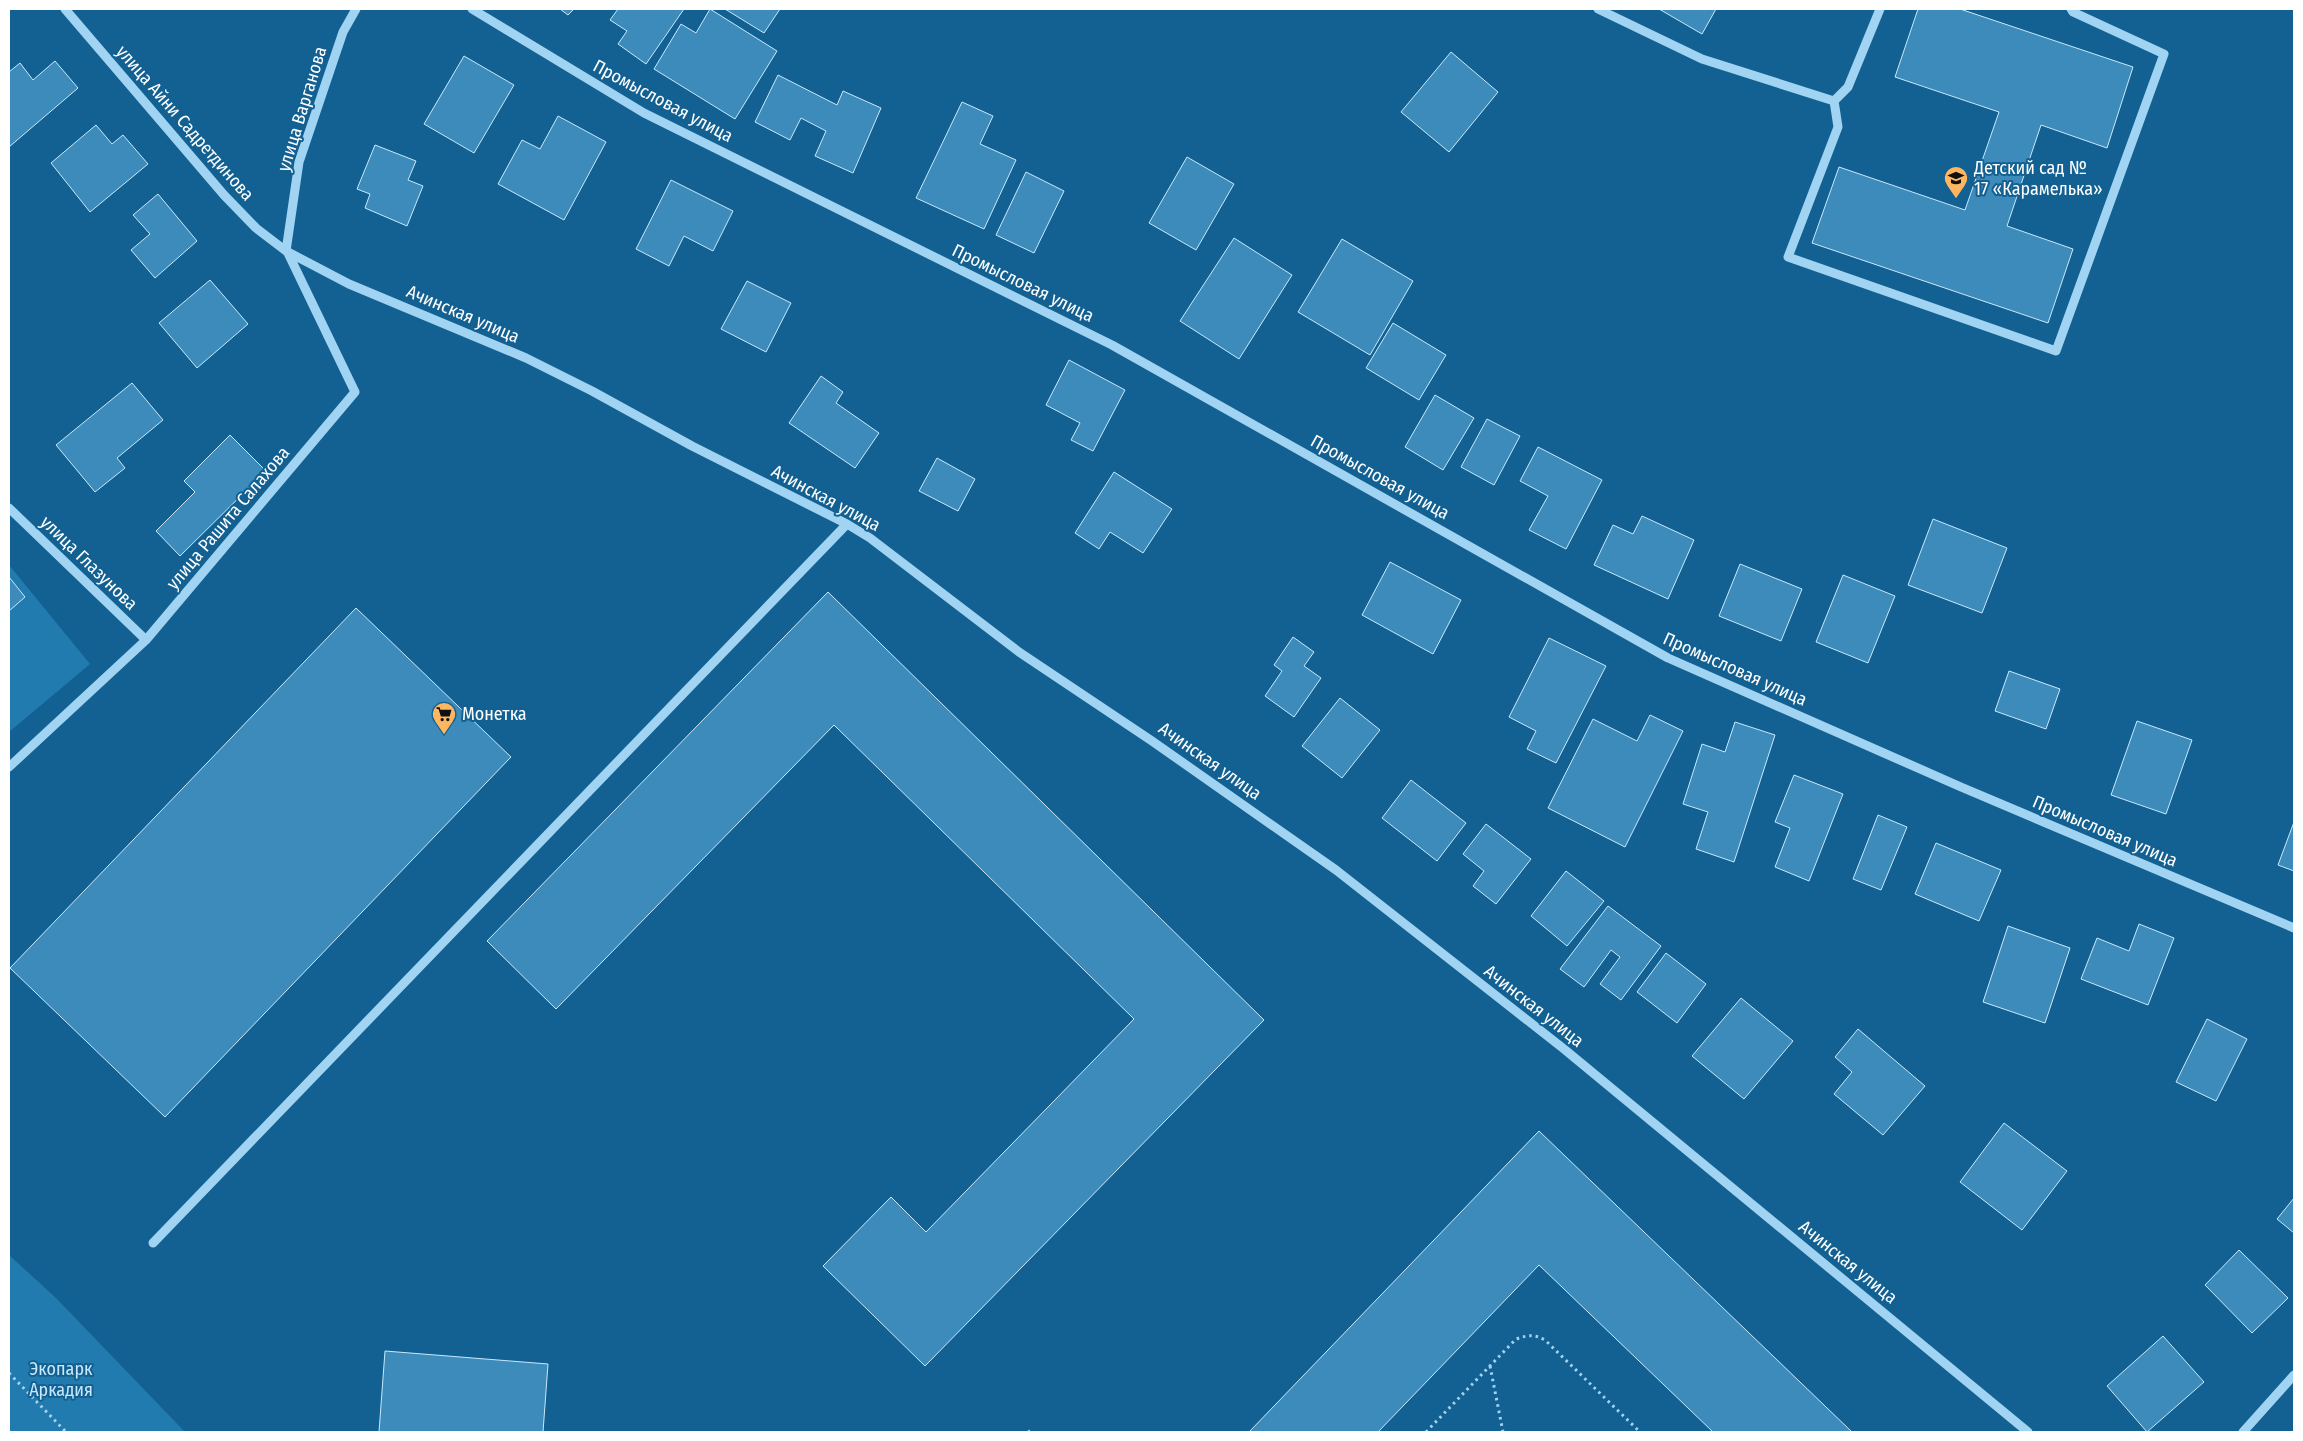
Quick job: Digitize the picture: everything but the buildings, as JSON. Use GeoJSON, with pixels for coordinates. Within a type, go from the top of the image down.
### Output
{"type":"FeatureCollection","features":[{"type":"Feature","properties":{"kind":"street","name":"улица Айни Садретдинова"},"geometry":{"type":"LineString","coordinates":[[65,9],[224,196],[256,228],[286,251]]}},
{"type":"Feature","properties":{"kind":"street","name":"улица Варганова"},"geometry":{"type":"LineString","coordinates":[[286,251],[299,162],[342,32],[356,9]]}},
{"type":"Feature","properties":{"kind":"street","name":"Промысловая улица"},"geometry":{"type":"LineString","coordinates":[[472,9],[644,113],[1112,345],[1668,658],[1961,788],[2294,928]]}},
{"type":"Feature","properties":{"kind":"street"},"geometry":{"type":"LineString","coordinates":[[1598,9],[1702,59],[1834,101]]}},
{"type":"Feature","properties":{"kind":"street"},"geometry":{"type":"LineString","coordinates":[[1834,101],[1848,87],[1880,9]]}},
{"type":"Feature","properties":{"kind":"street"},"geometry":{"type":"LineString","coordinates":[[1834,101],[1838,127],[1788,257],[2056,351],[2164,54],[2073,12],[2072,9]]}},
{"type":"Feature","properties":{"kind":"street","name":"Ачинская улица"},"geometry":{"type":"LineString","coordinates":[[286,251],[349,284],[526,358],[592,391],[692,446],[847,524],[870,538],[1019,652],[1152,741],[1336,870],[1564,1049],[2028,1432]]}},
{"type":"Feature","properties":{"kind":"street","name":"улица Рашита Салахова"},"geometry":{"type":"LineString","coordinates":[[9,767],[146,640],[354,392],[286,251]]}},
{"type":"Feature","properties":{"kind":"street","name":"улица Глазунова"},"geometry":{"type":"LineString","coordinates":[[9,508],[146,640]]}},
{"type":"Feature","properties":{"kind":"street"},"geometry":{"type":"LineString","coordinates":[[154,1243],[847,524]]}},
{"type":"Feature","properties":{"kind":"street"},"geometry":{"type":"LineString","coordinates":[[2243,1432],[2294,1375]]}},
{"type":"Feature","properties":{"kind":"path"},"geometry":{"type":"LineString","coordinates":[[1426,1432],[1516,1339],[1527,1335],[1536,1335],[1545,1340],[1640,1432]]}},
{"type":"Feature","properties":{"kind":"path"},"geometry":{"type":"LineString","coordinates":[[1490,1366],[1503,1432]]}},
{"type":"Feature","properties":{"kind":"path"},"geometry":{"type":"LineString","coordinates":[[9,1373],[66,1432]]}},
{"type":"Feature","properties":{"kind":"path"},"geometry":{"type":"LineString","coordinates":[[1028,1432],[1032,1430]]}},
{"type":"Feature","properties":{"kind":"green space"},"geometry":{"type":"Polygon","coordinates":[[[9,565],[90,664],[9,732],[9,565]]]}},
{"type":"Feature","properties":{"kind":"green space","name":"Экопарк Аркадия"},"geometry":{"type":"Polygon","coordinates":[[[9,1255],[56,1298],[185,1432],[9,1432],[9,1255]]]}},
{"type":"Feature","properties":{"kind":"place","name":"Детский сад № 17 «Карамелька»"},"geometry":{"type":"Point","coordinates":[1956,199]}},
{"type":"Feature","properties":{"kind":"place","name":"Монетка"},"geometry":{"type":"Point","coordinates":[444,735]}}]}
